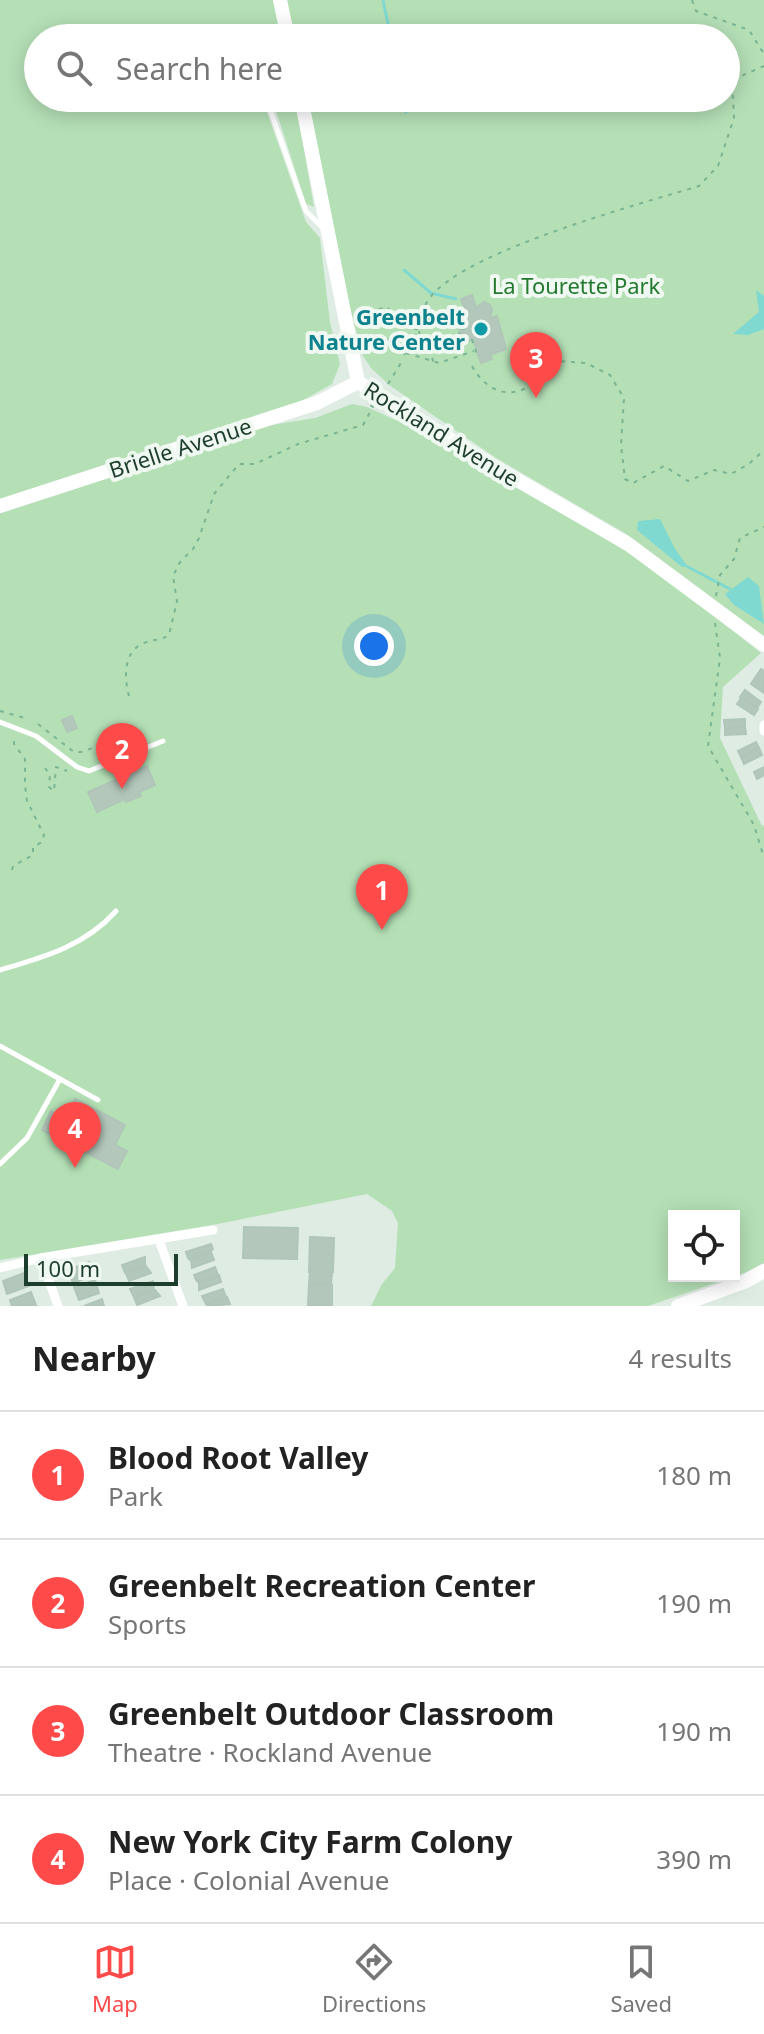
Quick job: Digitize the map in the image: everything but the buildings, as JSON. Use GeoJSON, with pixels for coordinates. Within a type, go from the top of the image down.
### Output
{"type":"FeatureCollection","features":[{"type":"Feature","properties":{"kind":"street"},"geometry":{"type":"LineString","coordinates":[[280,0],[285,24]]}},
{"type":"Feature","properties":{"kind":"street","name":"Rockland Avenue"},"geometry":{"type":"LineString","coordinates":[[304,112],[358,382],[493,466],[628,544],[764,645]]}},
{"type":"Feature","properties":{"kind":"street","name":"Brielle Avenue"},"geometry":{"type":"LineString","coordinates":[[0,506],[317,403],[358,382]]}},
{"type":"Feature","properties":{"kind":"street"},"geometry":{"type":"LineString","coordinates":[[0,1268],[41,1258],[213,1230]]}},
{"type":"Feature","properties":{"kind":"street"},"geometry":{"type":"LineString","coordinates":[[159,1240],[183,1306]]}},
{"type":"Feature","properties":{"kind":"street"},"geometry":{"type":"LineString","coordinates":[[41,1258],[58,1306]]}},
{"type":"Feature","properties":{"kind":"street"},"geometry":{"type":"LineString","coordinates":[[678,1306],[744,1282],[764,1271]]}},
{"type":"Feature","properties":{"kind":"lane"},"geometry":{"type":"LineString","coordinates":[[271,112],[306,211],[326,231]]}},
{"type":"Feature","properties":{"kind":"lane"},"geometry":{"type":"LineString","coordinates":[[0,722],[36,736],[82,770],[98,769],[163,741]]}},
{"type":"Feature","properties":{"kind":"lane"},"geometry":{"type":"LineString","coordinates":[[0,970],[39,959],[83,940],[116,911]]}},
{"type":"Feature","properties":{"kind":"lane"},"geometry":{"type":"LineString","coordinates":[[0,1046],[98,1100]]}},
{"type":"Feature","properties":{"kind":"lane"},"geometry":{"type":"LineString","coordinates":[[0,1164],[27,1138],[60,1079]]}},
{"type":"Feature","properties":{"kind":"path"},"geometry":{"type":"LineString","coordinates":[[692,0],[696,11],[732,24]]}},
{"type":"Feature","properties":{"kind":"path"},"geometry":{"type":"LineString","coordinates":[[740,27],[749,30],[764,54]]}},
{"type":"Feature","properties":{"kind":"path"},"geometry":{"type":"LineString","coordinates":[[740,76],[764,66]]}},
{"type":"Feature","properties":{"kind":"path"},"geometry":{"type":"LineString","coordinates":[[431,323],[424,309],[437,292],[461,272],[523,242],[699,186],[718,166],[734,112]]}},
{"type":"Feature","properties":{"kind":"path"},"geometry":{"type":"LineString","coordinates":[[369,312],[387,307],[397,321],[408,327]]}},
{"type":"Feature","properties":{"kind":"path"},"geometry":{"type":"LineString","coordinates":[[458,309],[465,328],[458,330],[463,343],[472,340],[476,352],[434,364],[405,354],[417,330],[458,309]]}},
{"type":"Feature","properties":{"kind":"path"},"geometry":{"type":"LineString","coordinates":[[387,341],[403,325]]}},
{"type":"Feature","properties":{"kind":"path"},"geometry":{"type":"LineString","coordinates":[[417,330],[434,364]]}},
{"type":"Feature","properties":{"kind":"path"},"geometry":{"type":"LineString","coordinates":[[362,354],[377,342]]}},
{"type":"Feature","properties":{"kind":"path"},"geometry":{"type":"LineString","coordinates":[[472,366],[479,379],[501,392],[524,389],[559,361],[586,363],[610,375],[624,398],[621,445],[625,479],[633,483],[664,466],[688,481],[714,470],[731,474],[749,464],[764,450]]}},
{"type":"Feature","properties":{"kind":"path"},"geometry":{"type":"LineString","coordinates":[[388,384],[401,363]]}},
{"type":"Feature","properties":{"kind":"path"},"geometry":{"type":"LineString","coordinates":[[129,696],[124,681],[127,663],[134,648],[169,635],[177,601],[173,576],[199,538],[214,494],[225,478],[239,464],[255,464],[298,444],[363,425],[373,407]]}},
{"type":"Feature","properties":{"kind":"path"},"geometry":{"type":"LineString","coordinates":[[715,600],[720,579],[734,559],[740,538],[764,527]]}},
{"type":"Feature","properties":{"kind":"path"},"geometry":{"type":"LineString","coordinates":[[713,614],[720,658],[708,746],[754,825],[764,858]]}},
{"type":"Feature","properties":{"kind":"path"},"geometry":{"type":"LineString","coordinates":[[0,711],[25,718]]}},
{"type":"Feature","properties":{"kind":"path"},"geometry":{"type":"LineString","coordinates":[[38,724],[74,752],[102,745],[111,751]]}},
{"type":"Feature","properties":{"kind":"path"},"geometry":{"type":"LineString","coordinates":[[12,870],[13,866],[33,855],[33,847],[42,842],[44,835],[27,801],[25,759],[14,744],[14,735]]}},
{"type":"Feature","properties":{"kind":"path"},"geometry":{"type":"LineString","coordinates":[[45,768],[50,775],[49,787],[54,791],[56,767],[63,772],[68,771]]}},
{"type":"Feature","properties":{"kind":"green space"},"geometry":{"type":"Polygon","coordinates":[[[0,0],[274,0],[279,24],[24,24],[24,112],[267,112],[306,222],[320,238],[330,322],[340,364],[332,384],[298,403],[0,499],[0,0]]]}},
{"type":"Feature","properties":{"kind":"green space","name":"La Tourette Park"},"geometry":{"type":"Polygon","coordinates":[[[286,0],[764,0],[764,638],[628,535],[496,458],[389,385],[371,368],[363,356],[349,305],[311,112],[740,112],[740,24],[291,24],[286,0]]]}},
{"type":"Feature","properties":{"kind":"green space"},"geometry":{"type":"Polygon","coordinates":[[[276,112],[297,112],[314,207],[306,204],[276,112]]]}},
{"type":"Feature","properties":{"kind":"green space"},"geometry":{"type":"Polygon","coordinates":[[[352,404],[367,407],[444,442],[649,565],[761,653],[723,687],[720,738],[764,825],[764,1263],[740,1274],[740,1210],[668,1210],[668,1282],[718,1282],[648,1306],[371,1306],[382,1284],[395,1268],[398,1223],[392,1211],[367,1194],[218,1224],[0,1260],[0,513],[272,425],[315,418],[352,404]]]}},
{"type":"Feature","properties":{"kind":"water"},"geometry":{"type":"Polygon","coordinates":[[[756,290],[764,296],[764,329],[748,335],[733,334],[759,312],[756,290]]]}},
{"type":"Feature","properties":{"kind":"water"},"geometry":{"type":"Polygon","coordinates":[[[660,519],[688,567],[682,567],[637,530],[638,521],[660,519]]]}},
{"type":"Feature","properties":{"kind":"water"},"geometry":{"type":"Polygon","coordinates":[[[748,577],[759,586],[764,624],[734,605],[725,594],[748,577]]]}},
{"type":"Feature","properties":{"kind":"waterway"},"geometry":{"type":"LineString","coordinates":[[383,0],[388,24]]}},
{"type":"Feature","properties":{"kind":"waterway"},"geometry":{"type":"LineString","coordinates":[[404,270],[431,293],[456,299]]}},
{"type":"Feature","properties":{"kind":"waterway"},"geometry":{"type":"LineString","coordinates":[[688,567],[730,589]]}},
{"type":"Feature","properties":{"kind":"place","name":"Greenbelt Nature Center"},"geometry":{"type":"Point","coordinates":[481,329]}},
{"type":"Feature","properties":{"kind":"place","name":"Greenbelt Outdoor Classroom"},"geometry":{"type":"Point","coordinates":[536,398]}},
{"type":"Feature","properties":{"kind":"place","name":"Greenbelt Recreation Center"},"geometry":{"type":"Point","coordinates":[122,789]}},
{"type":"Feature","properties":{"kind":"place","name":"Blood Root Valley"},"geometry":{"type":"Point","coordinates":[382,930]}},
{"type":"Feature","properties":{"kind":"place","name":"New York City Farm Colony"},"geometry":{"type":"Point","coordinates":[75,1168]}}]}
